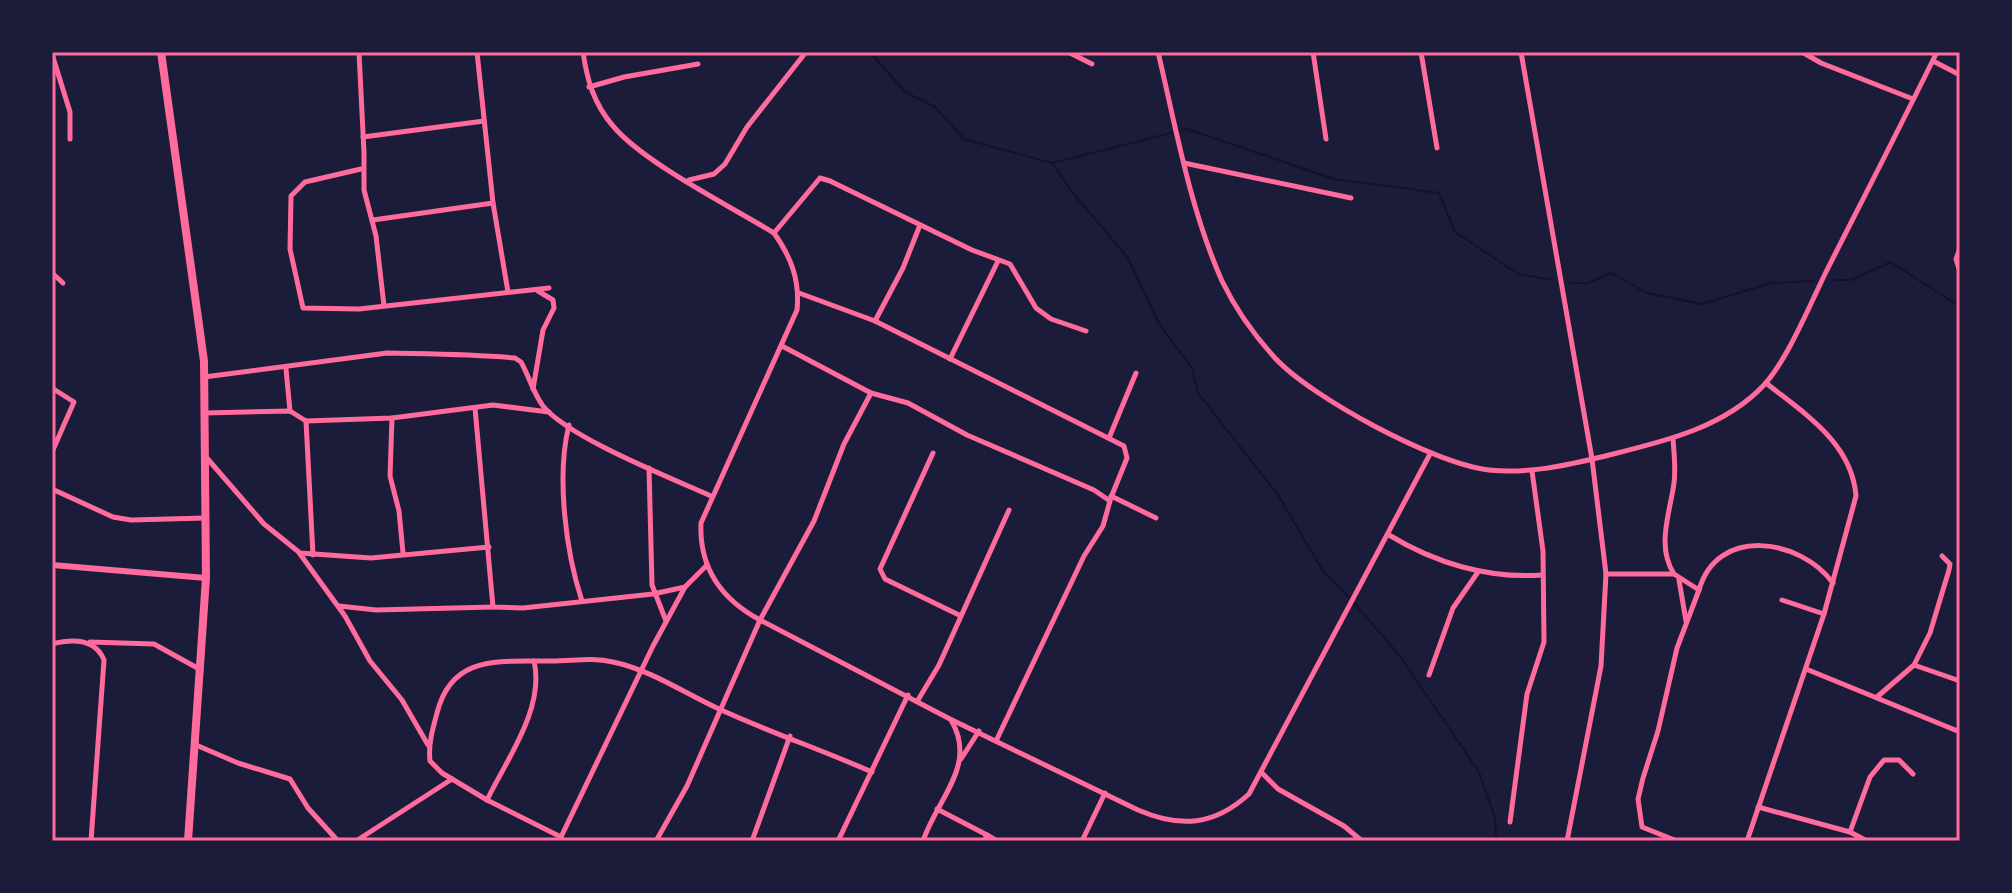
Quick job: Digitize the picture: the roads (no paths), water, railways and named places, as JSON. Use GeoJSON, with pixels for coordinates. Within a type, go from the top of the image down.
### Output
{"type":"FeatureCollection","features":[{"type":"Feature","properties":{"kind":"highway"},"geometry":{"type":"LineString","coordinates":[[161,52],[204,377],[206,578],[188,841]]}},
{"type":"Feature","properties":{"kind":"street"},"geometry":{"type":"LineString","coordinates":[[359,52],[363,137],[361,169],[373,220],[384,306]]}},
{"type":"Feature","properties":{"kind":"street"},"geometry":{"type":"LineString","coordinates":[[477,52],[493,203],[508,292]]}},
{"type":"Feature","properties":{"kind":"street"},"geometry":{"type":"LineString","coordinates":[[583,52],[589,87],[620,134],[774,233],[788,253],[799,293],[797,310],[782,346],[701,523],[700,549],[706,566],[739,609],[950,719],[1105,793],[1164,821],[1193,823],[1233,809],[1249,794],[1263,774],[1430,454]]}},
{"type":"Feature","properties":{"kind":"street"},"geometry":{"type":"LineString","coordinates":[[688,180],[714,174],[725,164],[747,127],[806,52]]}},
{"type":"Feature","properties":{"kind":"street"},"geometry":{"type":"LineString","coordinates":[[1068,52],[1092,64]]}},
{"type":"Feature","properties":{"kind":"street"},"geometry":{"type":"LineString","coordinates":[[1158,52],[1183,162],[1223,281],[1246,321],[1276,360],[1318,391],[1430,454],[1488,470],[1532,471],[1673,439],[1718,418],[1766,383],[1803,318],[1937,52]]}},
{"type":"Feature","properties":{"kind":"street"},"geometry":{"type":"LineString","coordinates":[[1313,52],[1326,139]]}},
{"type":"Feature","properties":{"kind":"street"},"geometry":{"type":"LineString","coordinates":[[1421,52],[1437,148]]}},
{"type":"Feature","properties":{"kind":"street"},"geometry":{"type":"LineString","coordinates":[[1521,52],[1592,459],[1606,574],[1601,666],[1567,841]]}},
{"type":"Feature","properties":{"kind":"street"},"geometry":{"type":"LineString","coordinates":[[1802,52],[1821,63],[1913,99]]}},
{"type":"Feature","properties":{"kind":"street"},"geometry":{"type":"LineString","coordinates":[[52,54],[70,112],[70,139]]}},
{"type":"Feature","properties":{"kind":"street"},"geometry":{"type":"LineString","coordinates":[[1933,61],[1960,75]]}},
{"type":"Feature","properties":{"kind":"street"},"geometry":{"type":"LineString","coordinates":[[589,87],[624,77],[698,64]]}},
{"type":"Feature","properties":{"kind":"street"},"geometry":{"type":"LineString","coordinates":[[363,137],[484,121]]}},
{"type":"Feature","properties":{"kind":"street"},"geometry":{"type":"LineString","coordinates":[[1183,162],[1351,198]]}},
{"type":"Feature","properties":{"kind":"street"},"geometry":{"type":"LineString","coordinates":[[361,169],[305,182],[295,190],[289,203],[290,249],[303,308],[384,306],[549,288]]}},
{"type":"Feature","properties":{"kind":"street"},"geometry":{"type":"LineString","coordinates":[[774,233],[820,178],[1014,268],[1036,308],[1051,319],[1086,331]]}},
{"type":"Feature","properties":{"kind":"street"},"geometry":{"type":"LineString","coordinates":[[373,220],[493,203]]}},
{"type":"Feature","properties":{"kind":"street"},"geometry":{"type":"LineString","coordinates":[[875,321],[903,268],[920,225]]}},
{"type":"Feature","properties":{"kind":"street"},"geometry":{"type":"LineString","coordinates":[[1960,248],[1956,259],[1960,272]]}},
{"type":"Feature","properties":{"kind":"street"},"geometry":{"type":"LineString","coordinates":[[950,359],[998,261]]}},
{"type":"Feature","properties":{"kind":"street"},"geometry":{"type":"LineString","coordinates":[[52,273],[63,283]]}},
{"type":"Feature","properties":{"kind":"street"},"geometry":{"type":"LineString","coordinates":[[533,390],[543,330],[554,308],[553,300],[538,290]]}},
{"type":"Feature","properties":{"kind":"street"},"geometry":{"type":"LineString","coordinates":[[799,293],[875,321],[1109,438],[1127,452],[1103,526],[1077,571],[997,739]]}},
{"type":"Feature","properties":{"kind":"street"},"geometry":{"type":"LineString","coordinates":[[782,346],[871,393],[908,403],[967,435],[1156,518]]}},
{"type":"Feature","properties":{"kind":"street"},"geometry":{"type":"LineString","coordinates":[[204,377],[286,369],[387,353],[417,356],[463,353],[515,358],[521,362],[533,390],[550,412],[649,468],[711,496]]}},
{"type":"Feature","properties":{"kind":"street"},"geometry":{"type":"LineString","coordinates":[[286,369],[290,411]]}},
{"type":"Feature","properties":{"kind":"street"},"geometry":{"type":"LineString","coordinates":[[1109,438],[1136,373]]}},
{"type":"Feature","properties":{"kind":"street"},"geometry":{"type":"LineString","coordinates":[[1747,841],[1824,614],[1856,496],[1851,467],[1827,434],[1766,383]]}},
{"type":"Feature","properties":{"kind":"street"},"geometry":{"type":"LineString","coordinates":[[52,388],[74,402],[52,452]]}},
{"type":"Feature","properties":{"kind":"street"},"geometry":{"type":"LineString","coordinates":[[656,841],[687,786],[760,620],[814,521],[844,444],[871,393]]}},
{"type":"Feature","properties":{"kind":"street"},"geometry":{"type":"LineString","coordinates":[[205,413],[290,411],[306,421],[392,418],[493,405],[550,412]]}},
{"type":"Feature","properties":{"kind":"street"},"geometry":{"type":"LineString","coordinates":[[475,408],[493,607]]}},
{"type":"Feature","properties":{"kind":"street"},"geometry":{"type":"LineString","coordinates":[[392,418],[390,476],[399,511],[403,553]]}},
{"type":"Feature","properties":{"kind":"street"},"geometry":{"type":"LineString","coordinates":[[306,421],[313,556]]}},
{"type":"Feature","properties":{"kind":"street"},"geometry":{"type":"LineString","coordinates":[[569,425],[565,440],[565,500],[572,572],[582,601]]}},
{"type":"Feature","properties":{"kind":"street"},"geometry":{"type":"LineString","coordinates":[[1673,439],[1675,482],[1665,548],[1667,563],[1677,576],[1699,590]]}},
{"type":"Feature","properties":{"kind":"street"},"geometry":{"type":"LineString","coordinates":[[933,453],[880,569],[885,579],[959,615]]}},
{"type":"Feature","properties":{"kind":"street"},"geometry":{"type":"LineString","coordinates":[[206,457],[264,524],[300,553],[337,605],[370,661],[402,700],[429,747],[432,764],[487,800],[562,839],[666,621],[685,587],[706,566]]}},
{"type":"Feature","properties":{"kind":"street"},"geometry":{"type":"LineString","coordinates":[[649,468],[653,594],[666,621]]}},
{"type":"Feature","properties":{"kind":"street"},"geometry":{"type":"LineString","coordinates":[[1510,822],[1527,694],[1544,642],[1543,551],[1532,471]]}},
{"type":"Feature","properties":{"kind":"street"},"geometry":{"type":"LineString","coordinates":[[52,489],[113,517],[206,518]]}},
{"type":"Feature","properties":{"kind":"street"},"geometry":{"type":"LineString","coordinates":[[918,700],[939,665],[1009,510]]}},
{"type":"Feature","properties":{"kind":"street"},"geometry":{"type":"LineString","coordinates":[[1389,535],[1422,553],[1479,571],[1542,575]]}},
{"type":"Feature","properties":{"kind":"street"},"geometry":{"type":"LineString","coordinates":[[1677,841],[1642,827],[1638,799],[1687,621],[1704,573],[1715,559],[1748,546],[1804,556],[1822,569],[1833,584]]}},
{"type":"Feature","properties":{"kind":"street"},"geometry":{"type":"LineString","coordinates":[[300,553],[371,558],[489,547]]}},
{"type":"Feature","properties":{"kind":"street"},"geometry":{"type":"LineString","coordinates":[[1877,697],[1914,665],[1930,633],[1950,564],[1942,556]]}},
{"type":"Feature","properties":{"kind":"street"},"geometry":{"type":"LineString","coordinates":[[52,565],[206,578]]}},
{"type":"Feature","properties":{"kind":"street"},"geometry":{"type":"LineString","coordinates":[[1429,675],[1453,608],[1479,571]]}},
{"type":"Feature","properties":{"kind":"street"},"geometry":{"type":"LineString","coordinates":[[1606,574],[1677,576]]}},
{"type":"Feature","properties":{"kind":"street"},"geometry":{"type":"LineString","coordinates":[[1677,576],[1687,621]]}},
{"type":"Feature","properties":{"kind":"street"},"geometry":{"type":"LineString","coordinates":[[337,605],[376,610],[523,608],[653,594],[685,587]]}},
{"type":"Feature","properties":{"kind":"street"},"geometry":{"type":"LineString","coordinates":[[1782,600],[1824,614]]}},
{"type":"Feature","properties":{"kind":"street"},"geometry":{"type":"LineString","coordinates":[[86,642],[101,653],[104,660],[91,841]]}},
{"type":"Feature","properties":{"kind":"street"},"geometry":{"type":"LineString","coordinates":[[52,644],[154,644],[202,671]]}},
{"type":"Feature","properties":{"kind":"street"},"geometry":{"type":"LineString","coordinates":[[429,747],[442,695],[456,676],[474,666],[589,658],[641,671],[719,709],[872,772]]}},
{"type":"Feature","properties":{"kind":"street"},"geometry":{"type":"LineString","coordinates":[[487,800],[534,704],[538,678],[534,661]]}},
{"type":"Feature","properties":{"kind":"street"},"geometry":{"type":"LineString","coordinates":[[1914,665],[1960,681]]}},
{"type":"Feature","properties":{"kind":"street"},"geometry":{"type":"LineString","coordinates":[[1806,669],[1960,732]]}},
{"type":"Feature","properties":{"kind":"street"},"geometry":{"type":"LineString","coordinates":[[838,841],[908,695]]}},
{"type":"Feature","properties":{"kind":"street"},"geometry":{"type":"LineString","coordinates":[[950,719],[962,743],[960,760]]}},
{"type":"Feature","properties":{"kind":"street"},"geometry":{"type":"LineString","coordinates":[[923,841],[960,760],[979,731]]}},
{"type":"Feature","properties":{"kind":"street"},"geometry":{"type":"LineString","coordinates":[[752,841],[790,736]]}},
{"type":"Feature","properties":{"kind":"street"},"geometry":{"type":"LineString","coordinates":[[196,745],[238,763],[290,779],[308,808],[338,841]]}},
{"type":"Feature","properties":{"kind":"street"},"geometry":{"type":"LineString","coordinates":[[1850,832],[1870,777],[1884,760],[1899,760],[1913,774]]}},
{"type":"Feature","properties":{"kind":"street"},"geometry":{"type":"LineString","coordinates":[[1263,774],[1278,789],[1344,826],[1362,841]]}},
{"type":"Feature","properties":{"kind":"street"},"geometry":{"type":"LineString","coordinates":[[356,841],[452,779]]}},
{"type":"Feature","properties":{"kind":"street"},"geometry":{"type":"LineString","coordinates":[[1082,841],[1105,793]]}},
{"type":"Feature","properties":{"kind":"street"},"geometry":{"type":"LineString","coordinates":[[1758,807],[1850,832],[1867,841]]}},
{"type":"Feature","properties":{"kind":"street"},"geometry":{"type":"LineString","coordinates":[[937,809],[985,838],[997,841]]}},
{"type":"Feature","properties":{"kind":"waterway"},"geometry":{"type":"LineString","coordinates":[[870,52],[905,92],[935,107],[964,139],[1052,163],[1187,129],[1334,179],[1439,193],[1455,232],[1518,274],[1552,280]]}},
{"type":"Feature","properties":{"kind":"waterway"},"geometry":{"type":"LineString","coordinates":[[1052,163],[1072,192],[1128,258],[1159,324],[1192,368],[1198,393],[1278,495],[1323,571],[1350,598]]}},
{"type":"Feature","properties":{"kind":"waterway"},"geometry":{"type":"LineString","coordinates":[[1834,280],[1851,280],[1891,262],[1960,307]]}},
{"type":"Feature","properties":{"kind":"waterway"},"geometry":{"type":"LineString","coordinates":[[1570,283],[1588,283],[1611,273],[1647,293],[1701,304],[1772,283],[1814,281]]}},
{"type":"Feature","properties":{"kind":"waterway"},"geometry":{"type":"LineString","coordinates":[[1354,603],[1400,656],[1479,772],[1495,818],[1496,841]]}}]}
